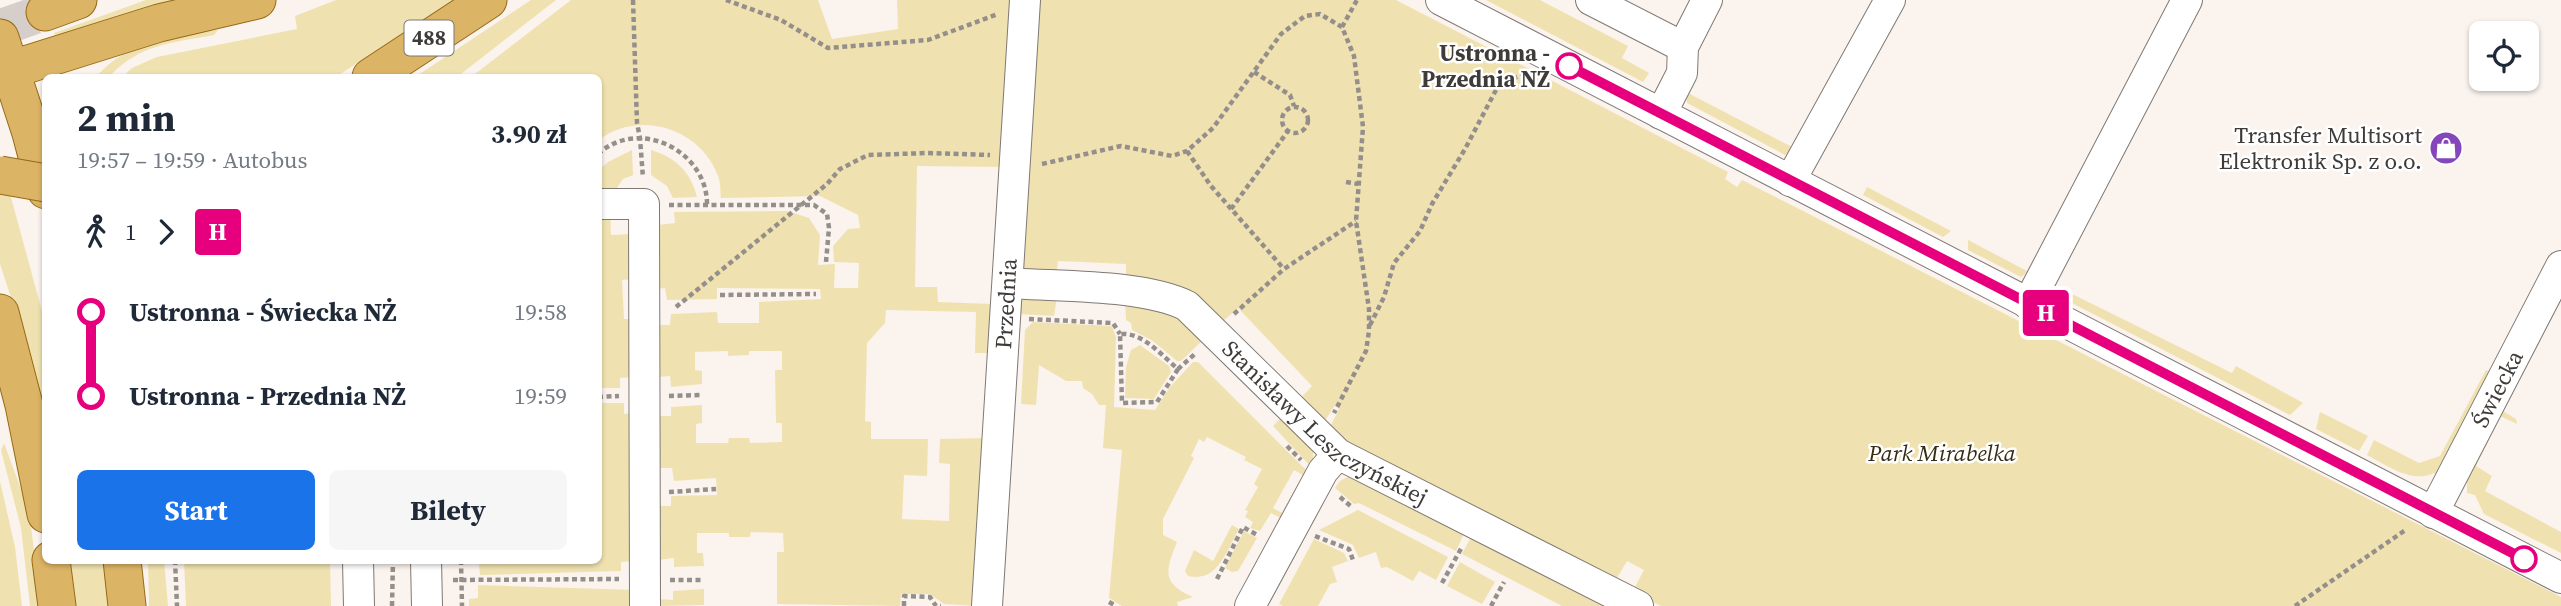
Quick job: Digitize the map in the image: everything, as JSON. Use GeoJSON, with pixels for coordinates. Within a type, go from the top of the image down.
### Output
{"type":"FeatureCollection","features":[{"type":"Feature","properties":{"kind":"main road"},"geometry":{"type":"LineString","coordinates":[[42,173],[4,60],[257,0]]}},
{"type":"Feature","properties":{"kind":"main road","name":"488"},"geometry":{"type":"LineString","coordinates":[[376,74],[488,0]]}},
{"type":"Feature","properties":{"kind":"main road"},"geometry":{"type":"LineString","coordinates":[[86,74],[108,50],[141,29]]}},
{"type":"Feature","properties":{"kind":"main road"},"geometry":{"type":"LineString","coordinates":[[0,175],[42,182]]}},
{"type":"Feature","properties":{"kind":"main road"},"geometry":{"type":"LineString","coordinates":[[0,313],[24,405],[42,494]]}},
{"type":"Feature","properties":{"kind":"main road"},"geometry":{"type":"LineString","coordinates":[[52,564],[57,606]]}},
{"type":"Feature","properties":{"kind":"main road"},"geometry":{"type":"LineString","coordinates":[[122,564],[127,606]]}},
{"type":"Feature","properties":{"kind":"street"},"geometry":{"type":"LineString","coordinates":[[1441,0],[2028,304],[2424,518],[2561,578]]}},
{"type":"Feature","properties":{"kind":"street"},"geometry":{"type":"LineString","coordinates":[[1591,0],[1683,47]]}},
{"type":"Feature","properties":{"kind":"street"},"geometry":{"type":"LineString","coordinates":[[1661,114],[1682,73],[1683,47],[1707,0]]}},
{"type":"Feature","properties":{"kind":"street"},"geometry":{"type":"LineString","coordinates":[[1790,181],[1890,0]]}},
{"type":"Feature","properties":{"kind":"street"},"geometry":{"type":"LineString","coordinates":[[2028,304],[2187,0]]}},
{"type":"Feature","properties":{"kind":"street","name":"Przednia"},"geometry":{"type":"LineString","coordinates":[[986,606],[1025,2]]}},
{"type":"Feature","properties":{"kind":"street"},"geometry":{"type":"LineString","coordinates":[[602,204],[644,204],[645,593]]}},
{"type":"Feature","properties":{"kind":"street","name":"Świecka"},"geometry":{"type":"LineString","coordinates":[[2424,518],[2561,267]]}},
{"type":"Feature","properties":{"kind":"street","name":"Stanisławy Leszczyńskiej"},"geometry":{"type":"LineString","coordinates":[[1007,283],[1133,292],[1169,297],[1187,306],[1329,446],[1474,524],[1638,606]]}},
{"type":"Feature","properties":{"kind":"street"},"geometry":{"type":"LineString","coordinates":[[1250,606],[1323,471],[1329,446]]}},
{"type":"Feature","properties":{"kind":"street"},"geometry":{"type":"LineString","coordinates":[[358,564],[359,606]]}},
{"type":"Feature","properties":{"kind":"path"},"geometry":{"type":"LineString","coordinates":[[633,0],[637,123],[644,204],[814,205],[827,214],[829,228],[826,262]]}},
{"type":"Feature","properties":{"kind":"path"},"geometry":{"type":"LineString","coordinates":[[726,0],[781,20],[828,47],[928,40],[1025,2]]}},
{"type":"Feature","properties":{"kind":"path"},"geometry":{"type":"LineString","coordinates":[[1342,27],[1357,0]]}},
{"type":"Feature","properties":{"kind":"path"},"geometry":{"type":"LineString","coordinates":[[676,307],[827,184],[840,169],[868,155],[992,155],[1014,166],[1121,146],[1172,156],[1187,151],[1213,128],[1281,34],[1306,16],[1320,14],[1342,27],[1354,56],[1363,127],[1356,221],[1369,309],[1366,351],[1329,446]]}},
{"type":"Feature","properties":{"kind":"path"},"geometry":{"type":"LineString","coordinates":[[1254,72],[1290,95],[1294,106]]}},
{"type":"Feature","properties":{"kind":"path"},"geometry":{"type":"LineString","coordinates":[[1368,328],[1384,297],[1394,263],[1420,231],[1432,204],[1496,90],[1503,82],[1532,72]]}},
{"type":"Feature","properties":{"kind":"path"},"geometry":{"type":"LineString","coordinates":[[1301,107],[1307,113],[1308,125],[1297,133],[1288,131],[1282,123],[1283,115],[1288,108],[1301,107]]}},
{"type":"Feature","properties":{"kind":"path"},"geometry":{"type":"LineString","coordinates":[[1231,209],[1288,131]]}},
{"type":"Feature","properties":{"kind":"path"},"geometry":{"type":"LineString","coordinates":[[602,152],[614,144],[640,138],[664,142],[683,153],[703,182],[707,205]]}},
{"type":"Feature","properties":{"kind":"path"},"geometry":{"type":"LineString","coordinates":[[1187,151],[1211,187],[1284,269]]}},
{"type":"Feature","properties":{"kind":"path"},"geometry":{"type":"LineString","coordinates":[[1346,182],[1358,184]]}},
{"type":"Feature","properties":{"kind":"path"},"geometry":{"type":"LineString","coordinates":[[1020,318],[1113,323],[1121,334],[1122,402],[1157,402],[1178,369],[1284,269],[1356,221]]}},
{"type":"Feature","properties":{"kind":"path"},"geometry":{"type":"LineString","coordinates":[[720,295],[816,294]]}},
{"type":"Feature","properties":{"kind":"path"},"geometry":{"type":"LineString","coordinates":[[1121,334],[1131,333],[1140,338],[1178,369]]}},
{"type":"Feature","properties":{"kind":"path"},"geometry":{"type":"LineString","coordinates":[[643,493],[716,489]]}},
{"type":"Feature","properties":{"kind":"path"},"geometry":{"type":"LineString","coordinates":[[2295,606],[2424,518]]}},
{"type":"Feature","properties":{"kind":"path"},"geometry":{"type":"LineString","coordinates":[[1443,583],[1474,524]]}},
{"type":"Feature","properties":{"kind":"path"},"geometry":{"type":"LineString","coordinates":[[1217,579],[1242,527],[1249,530]]}},
{"type":"Feature","properties":{"kind":"path"},"geometry":{"type":"LineString","coordinates":[[1308,535],[1349,550],[1353,560]]}},
{"type":"Feature","properties":{"kind":"path"},"geometry":{"type":"LineString","coordinates":[[175,564],[177,606]]}},
{"type":"Feature","properties":{"kind":"path"},"geometry":{"type":"LineString","coordinates":[[393,564],[393,606]]}},
{"type":"Feature","properties":{"kind":"path"},"geometry":{"type":"LineString","coordinates":[[461,564],[462,606]]}},
{"type":"Feature","properties":{"kind":"path"},"geometry":{"type":"LineString","coordinates":[[393,581],[461,579],[645,593],[704,580]]}},
{"type":"Feature","properties":{"kind":"path"},"geometry":{"type":"LineString","coordinates":[[1490,606],[1504,582]]}},
{"type":"Feature","properties":{"kind":"path"},"geometry":{"type":"LineString","coordinates":[[904,606],[904,596],[930,597],[936,606],[941,606]]}},
{"type":"Feature","properties":{"kind":"path"},"geometry":{"type":"LineString","coordinates":[[1109,602],[1116,606]]}},
{"type":"Feature","properties":{"kind":"green space"},"geometry":{"type":"Polygon","coordinates":[[[146,0],[180,0],[57,39],[54,33],[146,0]]]}},
{"type":"Feature","properties":{"kind":"green space"},"geometry":{"type":"Polygon","coordinates":[[[336,0],[453,0],[341,74],[125,74],[132,68],[157,57],[297,29],[295,16],[336,0]]]}},
{"type":"Feature","properties":{"kind":"green space"},"geometry":{"type":"Polygon","coordinates":[[[531,0],[556,0],[461,74],[420,74],[531,0]]]}},
{"type":"Feature","properties":{"kind":"green space"},"geometry":{"type":"Polygon","coordinates":[[[571,0],[818,0],[832,39],[898,29],[897,0],[1015,0],[1002,167],[917,166],[915,287],[937,287],[938,302],[992,304],[988,353],[975,353],[976,312],[886,310],[885,323],[867,343],[865,421],[871,422],[871,439],[928,439],[927,476],[904,475],[902,519],[949,521],[950,464],[939,463],[940,439],[989,438],[978,606],[944,604],[930,594],[901,594],[900,606],[777,604],[777,552],[784,552],[783,533],[751,532],[750,537],[729,537],[729,533],[697,533],[697,553],[703,553],[704,566],[674,567],[674,558],[658,560],[654,506],[671,506],[671,496],[717,495],[716,478],[674,481],[672,468],[659,468],[656,416],[671,416],[671,407],[702,405],[702,423],[696,424],[696,443],[728,443],[729,438],[749,438],[750,443],[782,442],[782,423],[776,423],[775,370],[782,370],[782,351],[749,351],[749,355],[728,356],[728,351],[695,352],[695,370],[702,371],[702,384],[671,387],[670,376],[657,377],[655,325],[670,325],[671,314],[717,312],[718,323],[759,323],[759,302],[821,299],[820,289],[717,288],[717,299],[667,300],[665,288],[653,289],[650,226],[675,223],[674,212],[788,211],[809,218],[820,235],[818,265],[835,264],[834,288],[858,288],[859,263],[834,262],[833,246],[848,229],[860,228],[858,215],[820,196],[721,198],[719,179],[710,160],[698,146],[667,129],[650,125],[632,126],[602,138],[602,74],[475,74],[571,0]]]}},
{"type":"Feature","properties":{"kind":"green space","name":"Park Mirabelka"},"geometry":{"type":"Polygon","coordinates":[[[1031,0],[1396,0],[1728,172],[1725,179],[1737,187],[1742,180],[2561,597],[2561,606],[1661,606],[1649,600],[1651,596],[1635,587],[1644,570],[1627,561],[1617,578],[1601,569],[1599,574],[1328,431],[1339,409],[1335,405],[1323,424],[1299,400],[1312,386],[1238,308],[1222,322],[1126,283],[1126,264],[1058,261],[1056,278],[1026,275],[1015,253],[1031,0]]]}},
{"type":"Feature","properties":{"kind":"green space"},"geometry":{"type":"Polygon","coordinates":[[[1486,0],[1540,0],[1628,46],[1622,58],[1649,73],[1643,82],[1486,0]]]}},
{"type":"Feature","properties":{"kind":"green space"},"geometry":{"type":"Polygon","coordinates":[[[218,30],[214,35],[144,51],[112,74],[99,74],[123,54],[137,47],[167,37],[218,30]]]}},
{"type":"Feature","properties":{"kind":"green space"},"geometry":{"type":"Polygon","coordinates":[[[1686,92],[1794,148],[1785,155],[1687,103],[1686,92]]]}},
{"type":"Feature","properties":{"kind":"green space"},"geometry":{"type":"Polygon","coordinates":[[[632,150],[633,175],[623,179],[612,195],[602,195],[602,167],[632,150]]]}},
{"type":"Feature","properties":{"kind":"green space"},"geometry":{"type":"Polygon","coordinates":[[[651,150],[675,161],[681,167],[691,180],[697,197],[673,198],[667,186],[651,175],[651,150]]]}},
{"type":"Feature","properties":{"kind":"green space"},"geometry":{"type":"Polygon","coordinates":[[[0,157],[42,311],[42,422],[14,307],[0,264],[0,157]]]}},
{"type":"Feature","properties":{"kind":"green space"},"geometry":{"type":"Polygon","coordinates":[[[1867,187],[1951,231],[1943,237],[1863,195],[1867,187]]]}},
{"type":"Feature","properties":{"kind":"green space"},"geometry":{"type":"Polygon","coordinates":[[[610,211],[611,235],[633,234],[634,279],[622,280],[624,319],[634,319],[634,377],[620,378],[620,388],[602,388],[602,212],[610,211]]]}},
{"type":"Feature","properties":{"kind":"green space"},"geometry":{"type":"Polygon","coordinates":[[[1968,240],[2027,271],[2021,277],[1968,250],[1968,240]]]}},
{"type":"Feature","properties":{"kind":"green space"},"geometry":{"type":"Polygon","coordinates":[[[2060,288],[2232,373],[2236,366],[2303,403],[2290,415],[2062,298],[2060,288]]]}},
{"type":"Feature","properties":{"kind":"green space"},"geometry":{"type":"Polygon","coordinates":[[[1018,295],[1057,297],[1054,316],[1017,314],[1018,295]]]}},
{"type":"Feature","properties":{"kind":"green space"},"geometry":{"type":"Polygon","coordinates":[[[1125,301],[1170,307],[1208,335],[1181,361],[1177,361],[1153,341],[1132,330],[1131,323],[1126,320],[1125,301]]]}},
{"type":"Feature","properties":{"kind":"green space"},"geometry":{"type":"Polygon","coordinates":[[[1033,322],[1112,326],[1116,337],[1114,407],[1155,410],[1170,387],[1193,362],[1198,362],[1310,474],[1308,478],[1294,470],[1273,508],[1288,516],[1286,521],[1271,513],[1260,531],[1250,528],[1253,522],[1245,517],[1248,511],[1245,510],[1258,487],[1254,484],[1262,469],[1244,460],[1246,457],[1207,437],[1204,442],[1199,439],[1191,456],[1194,458],[1163,519],[1163,535],[1177,542],[1170,561],[1171,582],[1193,597],[1177,602],[1178,606],[1122,606],[1109,598],[1122,450],[1103,448],[1106,405],[1099,405],[1092,394],[1083,388],[1082,381],[1066,381],[1039,365],[1036,405],[1021,404],[1025,330],[1033,322]]]}},
{"type":"Feature","properties":{"kind":"green space"},"geometry":{"type":"Polygon","coordinates":[[[1140,345],[1169,366],[1171,372],[1154,399],[1125,398],[1126,367],[1131,350],[1140,345]]]}},
{"type":"Feature","properties":{"kind":"green space"},"geometry":{"type":"Polygon","coordinates":[[[2486,370],[2492,373],[2438,479],[2434,473],[2417,476],[2399,472],[2367,455],[2374,440],[2419,463],[2440,456],[2486,370]]]}},
{"type":"Feature","properties":{"kind":"green space"},"geometry":{"type":"Polygon","coordinates":[[[602,403],[624,403],[624,414],[635,413],[633,561],[621,562],[621,571],[480,575],[479,564],[602,564],[602,403]]]}},
{"type":"Feature","properties":{"kind":"green space"},"geometry":{"type":"Polygon","coordinates":[[[2503,411],[2516,419],[2517,424],[2500,416],[2476,466],[2492,476],[2485,491],[2561,532],[2561,553],[2484,514],[2475,495],[2467,493],[2467,475],[2497,412],[2503,411]]]}},
{"type":"Feature","properties":{"kind":"green space"},"geometry":{"type":"Polygon","coordinates":[[[2320,412],[2368,436],[2359,451],[2316,429],[2320,412]]]}},
{"type":"Feature","properties":{"kind":"green space"},"geometry":{"type":"Polygon","coordinates":[[[1286,413],[1313,446],[1313,469],[1273,426],[1286,413]]]}},
{"type":"Feature","properties":{"kind":"green space"},"geometry":{"type":"Polygon","coordinates":[[[4,443],[29,511],[41,606],[30,606],[21,528],[1,450],[4,443]]]}},
{"type":"Feature","properties":{"kind":"green space"},"geometry":{"type":"Polygon","coordinates":[[[1351,475],[1466,529],[1456,551],[1359,503],[1354,504],[1335,488],[1340,481],[1351,475]]]}},
{"type":"Feature","properties":{"kind":"green space"},"geometry":{"type":"Polygon","coordinates":[[[0,481],[15,547],[22,606],[0,606],[0,481]]]}},
{"type":"Feature","properties":{"kind":"green space"},"geometry":{"type":"Polygon","coordinates":[[[1358,510],[1448,557],[1436,580],[1419,571],[1413,581],[1387,567],[1381,568],[1376,552],[1359,558],[1353,545],[1319,530],[1358,510]]]}},
{"type":"Feature","properties":{"kind":"green space"},"geometry":{"type":"Polygon","coordinates":[[[1232,525],[1239,529],[1226,555],[1214,570],[1207,575],[1188,576],[1185,571],[1194,550],[1213,561],[1232,525]]]}},
{"type":"Feature","properties":{"kind":"green space"},"geometry":{"type":"Polygon","coordinates":[[[1244,531],[1257,538],[1238,571],[1232,572],[1225,568],[1244,531]]]}},
{"type":"Feature","properties":{"kind":"green space"},"geometry":{"type":"Polygon","coordinates":[[[1473,533],[1611,606],[1562,606],[1462,554],[1473,533]]]}},
{"type":"Feature","properties":{"kind":"green space"},"geometry":{"type":"Polygon","coordinates":[[[1314,539],[1344,553],[1348,561],[1332,567],[1337,582],[1330,584],[1318,606],[1279,604],[1314,539]]]}},
{"type":"Feature","properties":{"kind":"green space"},"geometry":{"type":"Polygon","coordinates":[[[1460,562],[1495,582],[1482,604],[1447,586],[1460,562]]]}},
{"type":"Feature","properties":{"kind":"green space"},"geometry":{"type":"Polygon","coordinates":[[[67,564],[107,564],[112,606],[72,606],[67,564]]]}},
{"type":"Feature","properties":{"kind":"green space"},"geometry":{"type":"Polygon","coordinates":[[[148,564],[164,564],[168,606],[149,606],[148,564]]]}},
{"type":"Feature","properties":{"kind":"green space"},"geometry":{"type":"Polygon","coordinates":[[[184,564],[330,564],[331,606],[186,606],[184,564]]]}},
{"type":"Feature","properties":{"kind":"green space"},"geometry":{"type":"Polygon","coordinates":[[[478,585],[637,590],[637,606],[469,606],[469,599],[478,598],[478,585]]]}},
{"type":"Feature","properties":{"kind":"green space"},"geometry":{"type":"Polygon","coordinates":[[[704,589],[704,605],[657,606],[657,599],[673,600],[673,591],[704,589]]]}},
{"type":"Feature","properties":{"kind":"tunnel"},"geometry":{"type":"LineString","coordinates":[[0,28],[45,12]]}},
{"type":"Feature","properties":{"kind":"bus line","name":"H"},"geometry":{"type":"LineString","coordinates":[[1569,66],[2524,559]]}},
{"type":"Feature","properties":{"kind":"place","name":"Ustronna - Przednia NŻ"},"geometry":{"type":"Point","coordinates":[1569,66]}},
{"type":"Feature","properties":{"kind":"place","name":"Transfer Multisort Elektronik Sp. z o.o."},"geometry":{"type":"Point","coordinates":[2446,148]}}]}
